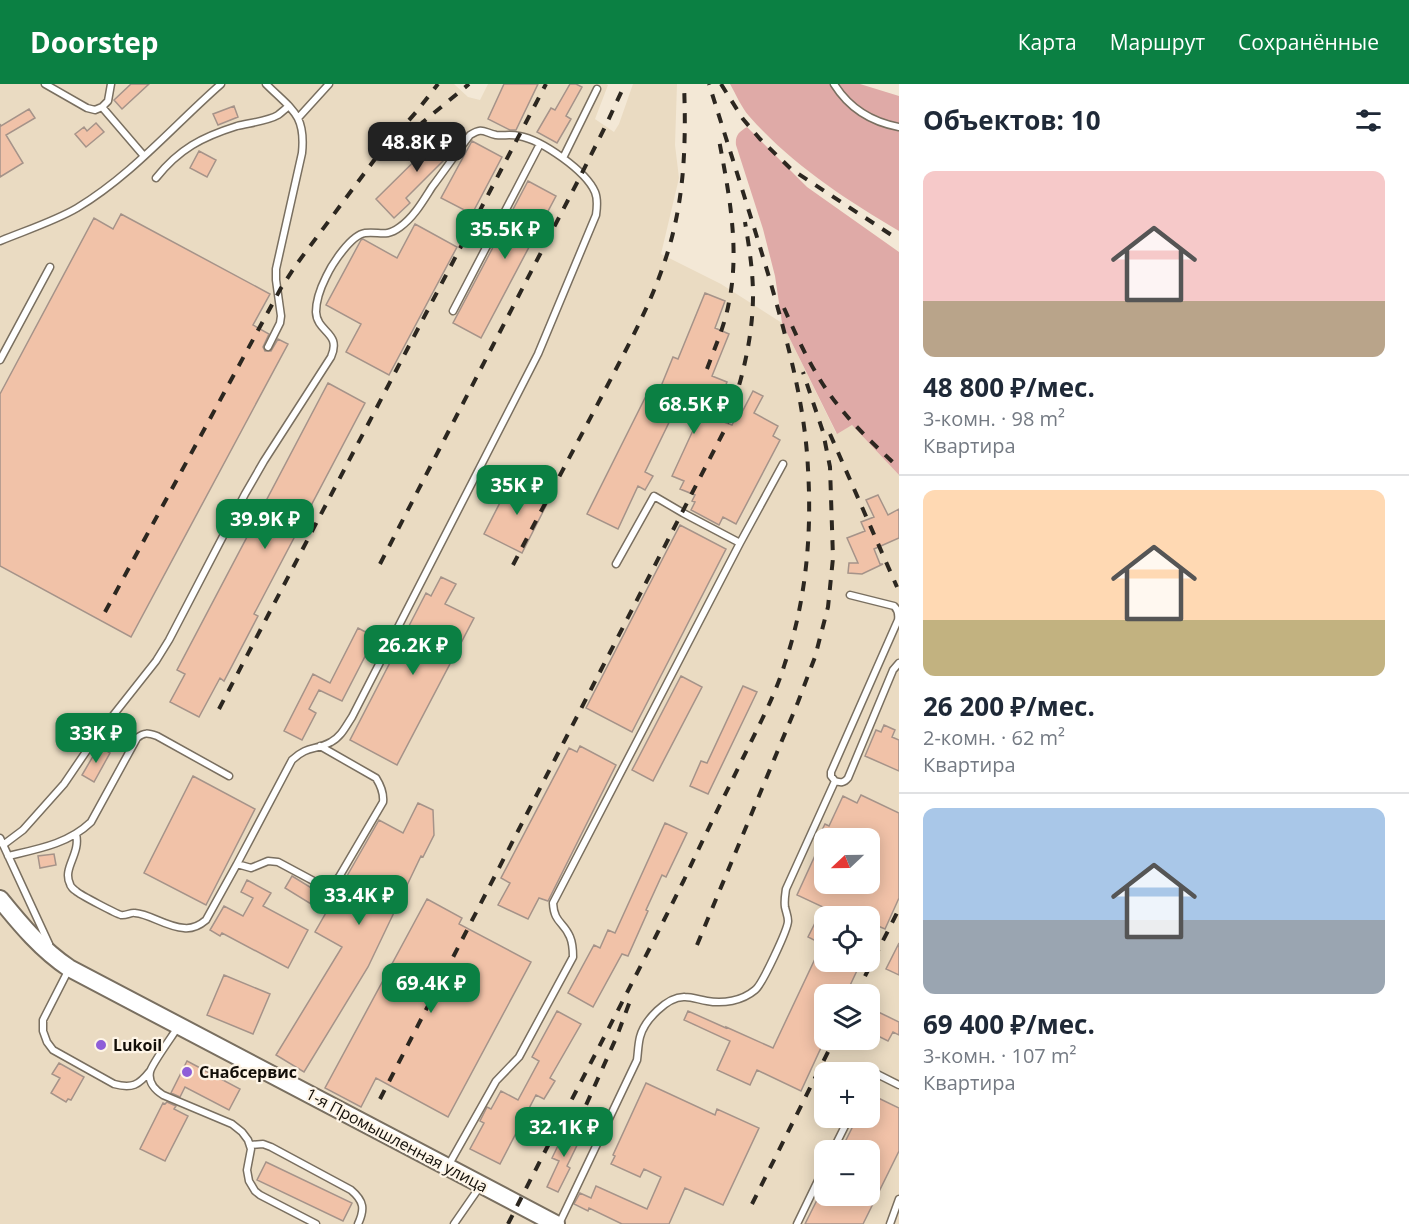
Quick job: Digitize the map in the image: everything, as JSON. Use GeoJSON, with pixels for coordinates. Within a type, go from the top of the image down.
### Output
{"type":"FeatureCollection","features":[{"type":"Feature","properties":{"kind":"main road","name":"1-я Промышленная улица"},"geometry":{"type":"LineString","coordinates":[[0,899],[21,925],[62,963],[557,1224]]}},
{"type":"Feature","properties":{"kind":"lane"},"geometry":{"type":"LineString","coordinates":[[45,84],[94,110],[102,107],[108,101],[111,84]]}},
{"type":"Feature","properties":{"kind":"lane"},"geometry":{"type":"LineString","coordinates":[[0,241],[75,209],[117,180],[221,84]]}},
{"type":"Feature","properties":{"kind":"lane"},"geometry":{"type":"LineString","coordinates":[[266,84],[298,117],[303,140],[276,269],[280,323],[268,347]]}},
{"type":"Feature","properties":{"kind":"lane"},"geometry":{"type":"LineString","coordinates":[[298,117],[329,84]]}},
{"type":"Feature","properties":{"kind":"lane"},"geometry":{"type":"LineString","coordinates":[[834,84],[858,111],[884,124],[899,127]]}},
{"type":"Feature","properties":{"kind":"lane"},"geometry":{"type":"LineString","coordinates":[[563,158],[597,89]]}},
{"type":"Feature","properties":{"kind":"lane"},"geometry":{"type":"LineString","coordinates":[[156,178],[185,149],[236,127],[276,116],[288,106]]}},
{"type":"Feature","properties":{"kind":"lane"},"geometry":{"type":"LineString","coordinates":[[102,107],[144,156]]}},
{"type":"Feature","properties":{"kind":"lane"},"geometry":{"type":"LineString","coordinates":[[76,834],[77,848],[68,876],[69,883],[74,890],[121,915],[134,912],[177,927],[192,928],[206,920],[292,760],[301,752],[331,742],[339,736],[352,717],[538,354],[596,215],[596,194],[582,174],[563,158],[540,144],[520,136],[495,135],[478,130],[470,135],[424,201],[406,222],[391,232],[362,233],[338,257],[320,289],[316,313],[319,322],[334,343],[331,357],[244,494],[169,640],[156,661],[96,737],[64,784],[23,830],[2,842],[62,963],[43,1020],[43,1031],[53,1050],[114,1084],[130,1087],[141,1082],[150,1071],[179,1025]]}},
{"type":"Feature","properties":{"kind":"lane"},"geometry":{"type":"LineString","coordinates":[[453,311],[540,144]]}},
{"type":"Feature","properties":{"kind":"lane"},"geometry":{"type":"LineString","coordinates":[[0,360],[50,267]]}},
{"type":"Feature","properties":{"kind":"lane"},"geometry":{"type":"LineString","coordinates":[[447,1167],[496,1081],[519,1057],[573,957],[570,937],[555,917],[553,903],[783,464]]}},
{"type":"Feature","properties":{"kind":"lane"},"geometry":{"type":"LineString","coordinates":[[616,564],[654,496],[740,543]]}},
{"type":"Feature","properties":{"kind":"lane"},"geometry":{"type":"LineString","coordinates":[[850,595],[894,606],[899,616],[831,772],[835,780],[841,783],[848,778],[893,670],[899,663]]}},
{"type":"Feature","properties":{"kind":"lane"},"geometry":{"type":"LineString","coordinates":[[8,856],[52,845],[76,834],[91,822],[137,738],[142,733],[157,736],[229,776]]}},
{"type":"Feature","properties":{"kind":"lane"},"geometry":{"type":"LineString","coordinates":[[237,864],[251,867],[268,861],[278,862],[327,886],[339,877],[384,795],[376,778],[320,746]]}},
{"type":"Feature","properties":{"kind":"lane"},"geometry":{"type":"LineString","coordinates":[[557,1224],[637,1060],[640,1037],[644,1027],[658,1010],[678,997],[687,996],[725,1002],[742,998],[756,990],[788,923],[784,900],[786,889],[835,780]]}},
{"type":"Feature","properties":{"kind":"lane"},"geometry":{"type":"LineString","coordinates":[[150,1071],[150,1082],[163,1095],[232,1125],[242,1132],[250,1145],[251,1154],[247,1170],[249,1181],[255,1191],[316,1224]]}},
{"type":"Feature","properties":{"kind":"lane"},"geometry":{"type":"LineString","coordinates":[[880,1075],[899,1084]]}},
{"type":"Feature","properties":{"kind":"lane"},"geometry":{"type":"LineString","coordinates":[[250,1145],[262,1144],[270,1147],[351,1190],[359,1196],[363,1207],[358,1224]]}},
{"type":"Feature","properties":{"kind":"lane"},"geometry":{"type":"LineString","coordinates":[[454,1224],[481,1185]]}},
{"type":"Feature","properties":{"kind":"lane"},"geometry":{"type":"LineString","coordinates":[[797,1224],[814,1189]]}},
{"type":"Feature","properties":{"kind":"lane"},"geometry":{"type":"LineString","coordinates":[[890,1224],[899,1199]]}},
{"type":"Feature","properties":{"kind":"shaded area"},"geometry":{"type":"Polygon","coordinates":[[[0,84],[454,84],[468,97],[480,100],[488,84],[606,84],[608,85],[595,119],[614,132],[633,84],[677,84],[675,145],[679,178],[661,254],[721,284],[782,323],[836,433],[852,425],[899,475],[899,1224],[0,1224],[0,84]]]}},
{"type":"Feature","properties":{"kind":"shaded area"},"geometry":{"type":"Polygon","coordinates":[[[730,84],[860,84],[899,96],[899,231],[820,180],[783,150],[746,112],[730,84]]]}},
{"type":"Feature","properties":{"kind":"shaded area"},"geometry":{"type":"Polygon","coordinates":[[[747,127],[807,187],[899,252],[899,475],[852,425],[837,434],[782,323],[775,276],[763,229],[736,145],[738,134],[747,127]]]}},
{"type":"Feature","properties":{"kind":"building"},"geometry":{"type":"Polygon","coordinates":[[[131,84],[149,84],[122,109],[114,100],[131,84]]]}},
{"type":"Feature","properties":{"kind":"building"},"geometry":{"type":"Polygon","coordinates":[[[504,84],[538,84],[516,130],[510,130],[488,119],[504,84]]]}},
{"type":"Feature","properties":{"kind":"building"},"geometry":{"type":"Polygon","coordinates":[[[570,84],[582,87],[566,116],[571,119],[557,143],[537,132],[551,108],[555,110],[570,84]]]}},
{"type":"Feature","properties":{"kind":"building"},"geometry":{"type":"Polygon","coordinates":[[[234,106],[238,117],[218,125],[213,114],[234,106]]]}},
{"type":"Feature","properties":{"kind":"building"},"geometry":{"type":"Polygon","coordinates":[[[29,109],[35,118],[6,135],[23,163],[0,177],[0,124],[1,126],[29,109]]]}},
{"type":"Feature","properties":{"kind":"building"},"geometry":{"type":"Polygon","coordinates":[[[96,123],[104,132],[86,147],[75,134],[84,127],[87,131],[96,123]]]}},
{"type":"Feature","properties":{"kind":"building"},"geometry":{"type":"Polygon","coordinates":[[[449,127],[460,139],[447,157],[406,198],[410,203],[394,218],[376,199],[449,127]]]}},
{"type":"Feature","properties":{"kind":"building"},"geometry":{"type":"Polygon","coordinates":[[[472,141],[502,157],[472,214],[441,198],[472,141]]]}},
{"type":"Feature","properties":{"kind":"building"},"geometry":{"type":"Polygon","coordinates":[[[199,151],[216,160],[207,177],[190,168],[199,151]]]}},
{"type":"Feature","properties":{"kind":"building"},"geometry":{"type":"Polygon","coordinates":[[[528,181],[556,196],[481,338],[453,323],[528,181]]]}},
{"type":"Feature","properties":{"kind":"building"},"geometry":{"type":"Polygon","coordinates":[[[121,214],[270,294],[253,325],[269,334],[263,347],[265,351],[271,351],[278,339],[288,344],[131,637],[0,566],[0,394],[94,218],[113,229],[121,214]]]}},
{"type":"Feature","properties":{"kind":"building"},"geometry":{"type":"Polygon","coordinates":[[[415,224],[457,247],[389,375],[346,352],[361,324],[326,305],[361,240],[397,258],[415,224]]]}},
{"type":"Feature","properties":{"kind":"building"},"geometry":{"type":"Polygon","coordinates":[[[705,293],[725,301],[715,328],[729,334],[712,376],[727,382],[713,418],[732,425],[736,417],[739,418],[753,391],[763,396],[754,413],[778,426],[773,436],[780,440],[736,524],[723,517],[719,525],[691,510],[695,502],[692,501],[695,495],[680,489],[684,481],[672,476],[701,413],[678,404],[645,472],[653,476],[645,490],[638,486],[618,529],[587,514],[648,392],[657,396],[673,357],[678,359],[705,293]]]}},
{"type":"Feature","properties":{"kind":"building"},"geometry":{"type":"Polygon","coordinates":[[[328,383],[365,403],[254,614],[258,616],[224,681],[220,678],[199,717],[170,702],[185,674],[177,670],[328,383]]]}},
{"type":"Feature","properties":{"kind":"building"},"geometry":{"type":"Polygon","coordinates":[[[512,479],[550,498],[522,553],[484,534],[512,479]]]}},
{"type":"Feature","properties":{"kind":"building"},"geometry":{"type":"Polygon","coordinates":[[[878,495],[888,515],[899,509],[899,538],[874,549],[880,564],[883,564],[862,574],[848,573],[849,563],[858,563],[847,538],[865,531],[861,522],[874,517],[866,500],[878,495]]]}},
{"type":"Feature","properties":{"kind":"building"},"geometry":{"type":"Polygon","coordinates":[[[680,525],[726,549],[632,732],[586,708],[680,525]]]}},
{"type":"Feature","properties":{"kind":"building"},"geometry":{"type":"Polygon","coordinates":[[[441,577],[456,584],[445,604],[474,618],[397,765],[350,740],[426,593],[431,596],[441,577]]]}},
{"type":"Feature","properties":{"kind":"building"},"geometry":{"type":"Polygon","coordinates":[[[358,628],[375,637],[342,701],[319,690],[309,709],[316,713],[302,740],[284,731],[313,674],[330,683],[358,628]]]}},
{"type":"Feature","properties":{"kind":"building"},"geometry":{"type":"Polygon","coordinates":[[[681,676],[702,687],[653,781],[632,770],[681,676]]]}},
{"type":"Feature","properties":{"kind":"building"},"geometry":{"type":"Polygon","coordinates":[[[743,686],[757,692],[708,794],[690,786],[701,761],[707,763],[743,686]]]}},
{"type":"Feature","properties":{"kind":"building"},"geometry":{"type":"Polygon","coordinates":[[[884,725],[895,730],[892,737],[899,740],[899,771],[865,756],[876,730],[881,732],[884,725]]]}},
{"type":"Feature","properties":{"kind":"building"},"geometry":{"type":"Polygon","coordinates":[[[99,746],[110,753],[94,782],[82,775],[99,746]]]}},
{"type":"Feature","properties":{"kind":"building"},"geometry":{"type":"Polygon","coordinates":[[[580,746],[616,765],[548,901],[539,898],[528,919],[498,905],[510,883],[501,878],[569,748],[577,752],[580,746]]]}},
{"type":"Feature","properties":{"kind":"building"},"geometry":{"type":"Polygon","coordinates":[[[193,776],[255,809],[206,905],[144,873],[193,776]]]}},
{"type":"Feature","properties":{"kind":"building"},"geometry":{"type":"Polygon","coordinates":[[[861,795],[899,813],[899,898],[885,929],[880,927],[880,906],[821,906],[797,895],[814,858],[814,894],[880,894],[880,828],[823,828],[825,824],[829,826],[843,796],[857,803],[861,795]]]}},
{"type":"Feature","properties":{"kind":"building"},"geometry":{"type":"Polygon","coordinates":[[[418,803],[433,810],[434,835],[423,857],[421,856],[368,967],[304,1072],[276,1055],[342,947],[315,932],[379,820],[403,833],[418,803]]]}},
{"type":"Feature","properties":{"kind":"building"},"geometry":{"type":"Polygon","coordinates":[[[665,823],[687,833],[666,877],[662,875],[628,956],[622,954],[593,1007],[568,993],[594,945],[600,948],[608,930],[615,933],[665,823]]]}},
{"type":"Feature","properties":{"kind":"building"},"geometry":{"type":"Polygon","coordinates":[[[54,854],[56,865],[40,868],[38,856],[54,854]]]}},
{"type":"Feature","properties":{"kind":"building"},"geometry":{"type":"Polygon","coordinates":[[[292,876],[318,892],[311,904],[285,888],[292,876]]]}},
{"type":"Feature","properties":{"kind":"building"},"geometry":{"type":"Polygon","coordinates":[[[247,880],[271,893],[263,906],[308,930],[288,968],[222,933],[220,936],[210,930],[224,906],[243,916],[253,898],[241,892],[247,880]]]}},
{"type":"Feature","properties":{"kind":"building"},"geometry":{"type":"Polygon","coordinates":[[[427,899],[462,918],[459,924],[531,962],[448,1117],[376,1078],[361,1107],[325,1088],[427,899]]]}},
{"type":"Feature","properties":{"kind":"building"},"geometry":{"type":"Polygon","coordinates":[[[814,925],[814,940],[808,937],[814,925]]]}},
{"type":"Feature","properties":{"kind":"building"},"geometry":{"type":"Polygon","coordinates":[[[899,943],[899,975],[886,969],[899,943]]]}},
{"type":"Feature","properties":{"kind":"building"},"geometry":{"type":"Polygon","coordinates":[[[814,961],[814,972],[856,972],[851,984],[814,984],[814,1050],[820,1050],[801,1091],[757,1070],[750,1085],[717,1070],[730,1041],[684,1020],[688,1011],[773,1048],[814,961]]]}},
{"type":"Feature","properties":{"kind":"building"},"geometry":{"type":"Polygon","coordinates":[[[224,975],[270,994],[253,1034],[207,1015],[224,975]]]}},
{"type":"Feature","properties":{"kind":"building"},"geometry":{"type":"Polygon","coordinates":[[[557,1011],[581,1024],[550,1078],[555,1081],[544,1099],[536,1095],[500,1164],[470,1149],[484,1123],[480,1121],[487,1107],[491,1109],[501,1091],[518,1100],[539,1061],[532,1057],[557,1011]]]}},
{"type":"Feature","properties":{"kind":"building"},"geometry":{"type":"Polygon","coordinates":[[[880,1013],[899,1022],[899,1035],[893,1032],[888,1041],[880,1037],[880,1013]]]}},
{"type":"Feature","properties":{"kind":"building"},"geometry":{"type":"Polygon","coordinates":[[[187,1061],[240,1089],[229,1110],[185,1087],[180,1097],[171,1093],[187,1061]]]}},
{"type":"Feature","properties":{"kind":"building"},"geometry":{"type":"Polygon","coordinates":[[[59,1063],[84,1077],[71,1100],[68,1099],[66,1102],[51,1093],[60,1078],[52,1074],[59,1063]]]}},
{"type":"Feature","properties":{"kind":"building"},"geometry":{"type":"Polygon","coordinates":[[[646,1083],[715,1115],[717,1109],[759,1128],[723,1205],[685,1188],[669,1224],[622,1224],[589,1208],[588,1211],[574,1204],[580,1193],[591,1198],[596,1186],[647,1209],[661,1177],[644,1169],[640,1177],[611,1164],[646,1083]]]}},
{"type":"Feature","properties":{"kind":"building"},"geometry":{"type":"Polygon","coordinates":[[[880,1099],[899,1108],[899,1151],[880,1190],[880,1140],[846,1140],[852,1128],[880,1128],[880,1099]]]}},
{"type":"Feature","properties":{"kind":"building"},"geometry":{"type":"Polygon","coordinates":[[[167,1102],[176,1106],[174,1109],[188,1116],[165,1161],[140,1149],[163,1103],[167,1102]]]}},
{"type":"Feature","properties":{"kind":"building"},"geometry":{"type":"Polygon","coordinates":[[[567,1127],[582,1135],[558,1192],[547,1187],[559,1161],[552,1158],[567,1127]]]}},
{"type":"Feature","properties":{"kind":"building"},"geometry":{"type":"Polygon","coordinates":[[[266,1162],[352,1203],[343,1221],[257,1180],[266,1162]]]}},
{"type":"Feature","properties":{"kind":"building"},"geometry":{"type":"Polygon","coordinates":[[[814,1206],[872,1206],[863,1224],[805,1224],[814,1206]]]}},
{"type":"Feature","properties":{"kind":"railway"},"geometry":{"type":"LineString","coordinates":[[105,612],[281,288],[375,159],[438,84]]}},
{"type":"Feature","properties":{"kind":"railway"},"geometry":{"type":"LineString","coordinates":[[390,154],[423,122],[469,84]]}},
{"type":"Feature","properties":{"kind":"railway"},"geometry":{"type":"LineString","coordinates":[[219,709],[546,84]]}},
{"type":"Feature","properties":{"kind":"railway"},"geometry":{"type":"LineString","coordinates":[[380,564],[582,173],[625,84]]}},
{"type":"Feature","properties":{"kind":"railway"},"geometry":{"type":"LineString","coordinates":[[513,565],[624,353],[660,275],[673,233],[680,196],[685,140],[684,84]]}},
{"type":"Feature","properties":{"kind":"railway"},"geometry":{"type":"LineString","coordinates":[[508,1224],[684,880],[766,711],[785,663],[803,592],[808,543],[809,494],[806,445],[799,396],[769,277],[709,84]]}},
{"type":"Feature","properties":{"kind":"railway"},"geometry":{"type":"LineString","coordinates":[[721,84],[743,119],[791,169],[899,240]]}},
{"type":"Feature","properties":{"kind":"railway"},"geometry":{"type":"LineString","coordinates":[[707,369],[720,336],[732,282],[732,221],[719,140]]}},
{"type":"Feature","properties":{"kind":"railway"},"geometry":{"type":"LineString","coordinates":[[380,1099],[724,431],[740,381],[751,330],[753,286],[745,222]]}},
{"type":"Feature","properties":{"kind":"railway"},"geometry":{"type":"LineString","coordinates":[[784,308],[809,361],[832,398],[854,424],[899,468]]}},
{"type":"Feature","properties":{"kind":"railway"},"geometry":{"type":"LineString","coordinates":[[697,945],[798,702],[815,657],[828,607],[833,558],[830,467],[823,432],[803,372]]}},
{"type":"Feature","properties":{"kind":"railway"},"geometry":{"type":"LineString","coordinates":[[830,434],[897,587]]}},
{"type":"Feature","properties":{"kind":"railway"},"geometry":{"type":"LineString","coordinates":[[861,984],[899,909]]}},
{"type":"Feature","properties":{"kind":"railway"},"geometry":{"type":"LineString","coordinates":[[578,1123],[630,1001]]}},
{"type":"Feature","properties":{"kind":"railway"},"geometry":{"type":"LineString","coordinates":[[752,1204],[829,1050]]}},
{"type":"Feature","properties":{"kind":"place","name":"Lukoil"},"geometry":{"type":"Point","coordinates":[101,1045]}},
{"type":"Feature","properties":{"kind":"place","name":"Снабсервис"},"geometry":{"type":"Point","coordinates":[187,1072]}}]}
